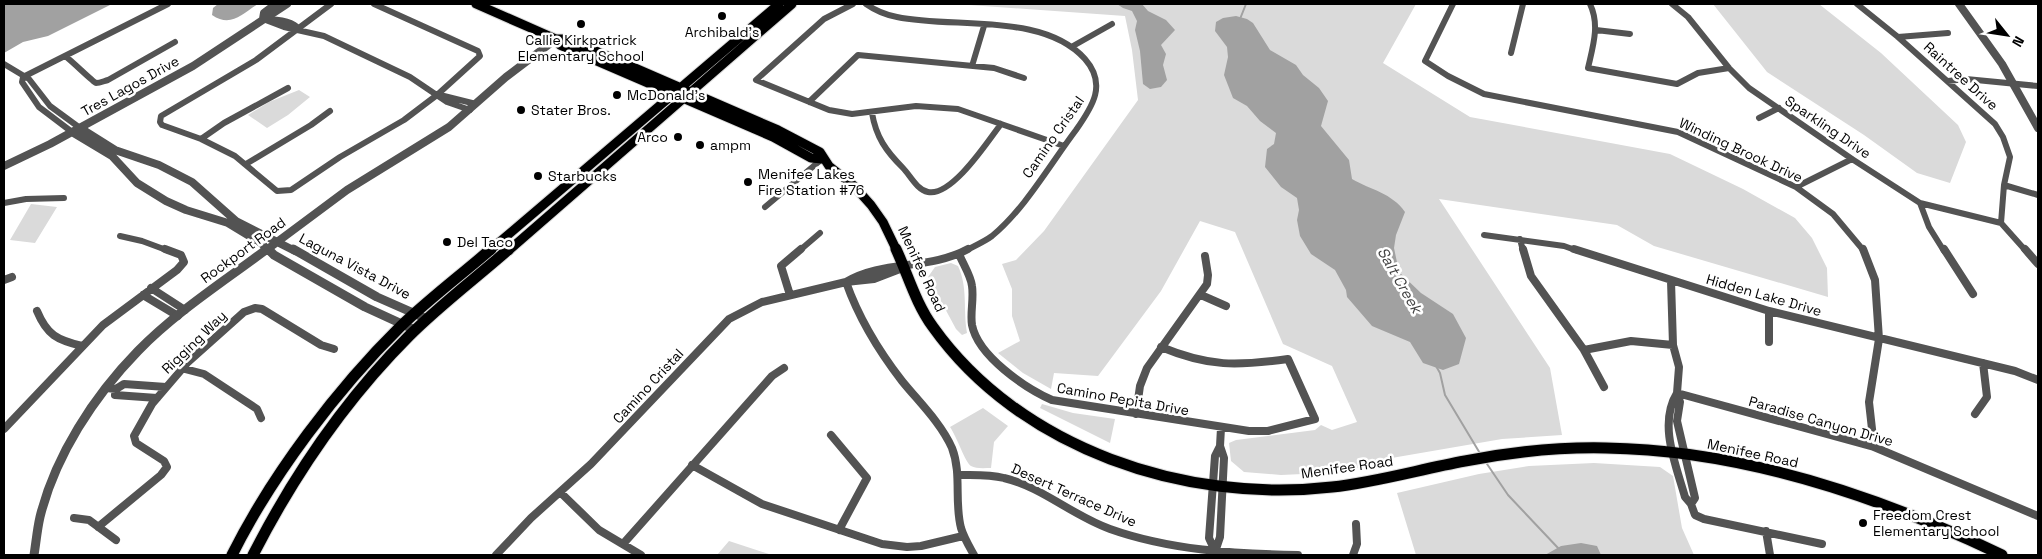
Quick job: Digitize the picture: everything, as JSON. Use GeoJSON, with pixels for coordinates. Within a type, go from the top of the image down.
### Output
{"type":"FeatureCollection","features":[{"type":"Feature","properties":{"kind":"main road","name":"Menifee Road"},"geometry":{"type":"LineString","coordinates":[[476,4],[556,39],[568,39],[788,135],[820,152],[822,159],[852,184],[870,204],[885,226],[921,306],[943,340],[962,364],[1010,405],[1052,432],[1095,453],[1157,474],[1218,486],[1310,489],[1368,482],[1471,460],[1528,451],[1594,448],[1679,454],[1741,464],[1827,486],[1920,518],[2002,555]]}},
{"type":"Feature","properties":{"kind":"main road"},"geometry":{"type":"LineString","coordinates":[[232,555],[269,490],[298,447],[348,382],[402,325],[779,4]]}},
{"type":"Feature","properties":{"kind":"main road"},"geometry":{"type":"LineString","coordinates":[[253,555],[278,506],[316,448],[365,384],[415,330],[792,4]]}},
{"type":"Feature","properties":{"kind":"main road","name":"Menifee Road"},"geometry":{"type":"LineString","coordinates":[[556,39],[560,45],[671,95],[772,137],[811,158],[822,159]]}},
{"type":"Feature","properties":{"kind":"street"},"geometry":{"type":"LineString","coordinates":[[23,77],[168,4]]}},
{"type":"Feature","properties":{"kind":"street","name":"Tres Lagos Drive"},"geometry":{"type":"LineString","coordinates":[[263,19],[264,13],[276,4]]}},
{"type":"Feature","properties":{"kind":"street","name":"Tres Lagos Drive"},"geometry":{"type":"LineString","coordinates":[[4,166],[76,130],[193,66],[287,4]]}},
{"type":"Feature","properties":{"kind":"street"},"geometry":{"type":"LineString","coordinates":[[331,4],[256,60],[161,116],[159,119],[162,125],[201,138],[246,164],[273,188],[286,192],[404,120],[437,95],[477,60],[480,53],[374,4]]}},
{"type":"Feature","properties":{"kind":"street"},"geometry":{"type":"LineString","coordinates":[[853,4],[824,19],[756,80],[840,113],[872,113],[898,107],[939,107],[973,114],[1064,146]]}},
{"type":"Feature","properties":{"kind":"street","name":"Camino Cristal"},"geometry":{"type":"LineString","coordinates":[[496,555],[531,518],[591,464],[722,325],[748,308],[762,302],[846,282],[857,282],[890,274],[904,267],[958,254],[976,246],[1000,229],[1093,105],[1096,95],[1096,76],[1093,69],[1073,46],[1057,38],[1027,30],[903,19],[880,12],[866,4]]}},
{"type":"Feature","properties":{"kind":"street","name":"Winding Brook Drive"},"geometry":{"type":"LineString","coordinates":[[1453,4],[1425,61],[1448,76],[1484,94],[1678,132],[1796,187],[1833,214],[1864,250],[1875,280],[1879,339],[1869,402],[1874,447]]}},
{"type":"Feature","properties":{"kind":"street"},"geometry":{"type":"LineString","coordinates":[[1511,53],[1523,4]]}},
{"type":"Feature","properties":{"kind":"street"},"geometry":{"type":"LineString","coordinates":[[1590,4],[1595,12],[1596,30],[1588,68],[1677,84],[1698,72],[1729,68]]}},
{"type":"Feature","properties":{"kind":"street","name":"Sparkling Drive"},"geometry":{"type":"LineString","coordinates":[[1672,4],[1688,17],[1729,68],[1749,88],[1852,159],[1920,203],[2001,223]]}},
{"type":"Feature","properties":{"kind":"street","name":"Raintree Drive"},"geometry":{"type":"LineString","coordinates":[[1857,4],[1898,37],[1995,124],[2003,137],[2010,157],[2004,184],[2001,223]]}},
{"type":"Feature","properties":{"kind":"street"},"geometry":{"type":"LineString","coordinates":[[1959,4],[1994,50],[2038,128]]}},
{"type":"Feature","properties":{"kind":"street"},"geometry":{"type":"LineString","coordinates":[[263,19],[284,27],[324,36],[410,77],[452,103],[473,107]]}},
{"type":"Feature","properties":{"kind":"street"},"geometry":{"type":"LineString","coordinates":[[1073,46],[1112,24]]}},
{"type":"Feature","properties":{"kind":"street"},"geometry":{"type":"LineString","coordinates":[[972,66],[984,26]]}},
{"type":"Feature","properties":{"kind":"street"},"geometry":{"type":"LineString","coordinates":[[1596,30],[1630,34]]}},
{"type":"Feature","properties":{"kind":"street"},"geometry":{"type":"LineString","coordinates":[[1898,37],[1948,33]]}},
{"type":"Feature","properties":{"kind":"street","name":"Rockport Road"},"geometry":{"type":"LineString","coordinates":[[34,555],[40,518],[49,489],[65,453],[90,410],[111,388],[139,350],[181,313],[347,190],[430,139],[473,107],[516,69],[556,39]]}},
{"type":"Feature","properties":{"kind":"street"},"geometry":{"type":"LineString","coordinates":[[65,56],[80,67],[90,80],[97,83],[108,80],[175,42]]}},
{"type":"Feature","properties":{"kind":"street"},"geometry":{"type":"LineString","coordinates":[[809,102],[858,56],[994,68],[1024,78]]}},
{"type":"Feature","properties":{"kind":"street","name":"Laguna Vista Drive"},"geometry":{"type":"LineString","coordinates":[[4,64],[23,77],[22,82],[39,106],[112,156],[130,176],[146,189],[176,206],[228,223],[261,243],[274,255],[365,307],[415,330]]}},
{"type":"Feature","properties":{"kind":"street"},"geometry":{"type":"LineString","coordinates":[[1948,81],[1966,79],[2038,86]]}},
{"type":"Feature","properties":{"kind":"street"},"geometry":{"type":"LineString","coordinates":[[201,138],[224,123],[288,88]]}},
{"type":"Feature","properties":{"kind":"street"},"geometry":{"type":"LineString","coordinates":[[437,95],[458,98],[473,107]]}},
{"type":"Feature","properties":{"kind":"street"},"geometry":{"type":"LineString","coordinates":[[452,103],[458,98]]}},
{"type":"Feature","properties":{"kind":"street"},"geometry":{"type":"LineString","coordinates":[[1759,118],[1779,108]]}},
{"type":"Feature","properties":{"kind":"street"},"geometry":{"type":"LineString","coordinates":[[246,164],[311,125],[330,110]]}},
{"type":"Feature","properties":{"kind":"street"},"geometry":{"type":"LineString","coordinates":[[872,113],[876,136],[886,152],[912,177],[921,189],[932,194],[955,180],[1001,124]]}},
{"type":"Feature","properties":{"kind":"street","name":"Laguna Vista Drive"},"geometry":{"type":"LineString","coordinates":[[76,130],[115,150],[159,165],[192,182],[236,221],[289,247],[377,297],[427,319]]}},
{"type":"Feature","properties":{"kind":"street"},"geometry":{"type":"LineString","coordinates":[[765,207],[822,159]]}},
{"type":"Feature","properties":{"kind":"street"},"geometry":{"type":"LineString","coordinates":[[1796,187],[1852,159]]}},
{"type":"Feature","properties":{"kind":"street"},"geometry":{"type":"LineString","coordinates":[[2004,184],[2038,194]]}},
{"type":"Feature","properties":{"kind":"street"},"geometry":{"type":"LineString","coordinates":[[4,203],[64,198]]}},
{"type":"Feature","properties":{"kind":"street"},"geometry":{"type":"LineString","coordinates":[[1920,203],[1929,227],[1973,294]]}},
{"type":"Feature","properties":{"kind":"street"},"geometry":{"type":"LineString","coordinates":[[2001,223],[2038,264]]}},
{"type":"Feature","properties":{"kind":"street"},"geometry":{"type":"LineString","coordinates":[[790,295],[781,266],[820,233]]}},
{"type":"Feature","properties":{"kind":"street"},"geometry":{"type":"LineString","coordinates":[[4,429],[82,346],[114,315],[177,270],[184,262],[181,255],[120,236]]}},
{"type":"Feature","properties":{"kind":"street","name":"Hidden Lake Drive"},"geometry":{"type":"LineString","coordinates":[[1484,236],[1564,246],[1671,282],[1769,311],[2016,371],[2038,380]]}},
{"type":"Feature","properties":{"kind":"street"},"geometry":{"type":"LineString","coordinates":[[1520,239],[1532,276],[1584,350],[1604,387]]}},
{"type":"Feature","properties":{"kind":"street","name":"Camino Pepita Drive"},"geometry":{"type":"LineString","coordinates":[[958,254],[968,270],[972,285],[972,325],[978,340],[1000,365],[1037,393],[1052,400],[1249,431],[1268,431],[1315,419],[1288,359],[1249,365],[1220,366],[1184,358],[1162,347]]}},
{"type":"Feature","properties":{"kind":"street"},"geometry":{"type":"LineString","coordinates":[[1136,414],[1140,386],[1147,368],[1201,295],[1206,284],[1208,275],[1205,256]]}},
{"type":"Feature","properties":{"kind":"street"},"geometry":{"type":"LineString","coordinates":[[4,280],[12,277]]}},
{"type":"Feature","properties":{"kind":"street"},"geometry":{"type":"LineString","coordinates":[[846,282],[856,311],[868,336],[887,363],[945,435],[955,457],[958,475],[957,510],[963,536],[974,555]]}},
{"type":"Feature","properties":{"kind":"street"},"geometry":{"type":"LineString","coordinates":[[1671,282],[1673,345],[1679,367],[1677,393],[1680,402],[1677,422],[1679,454]]}},
{"type":"Feature","properties":{"kind":"street"},"geometry":{"type":"LineString","coordinates":[[151,288],[167,298],[181,313]]}},
{"type":"Feature","properties":{"kind":"street"},"geometry":{"type":"LineString","coordinates":[[143,294],[159,305],[181,313]]}},
{"type":"Feature","properties":{"kind":"street"},"geometry":{"type":"LineString","coordinates":[[1201,295],[1226,306]]}},
{"type":"Feature","properties":{"kind":"street"},"geometry":{"type":"LineString","coordinates":[[159,305],[167,298]]}},
{"type":"Feature","properties":{"kind":"street","name":"Rigging Way"},"geometry":{"type":"LineString","coordinates":[[98,526],[161,475],[167,467],[164,461],[136,443],[134,436],[157,398],[181,368],[209,341],[242,314],[254,308],[262,309],[321,345],[334,349]]}},
{"type":"Feature","properties":{"kind":"street"},"geometry":{"type":"LineString","coordinates":[[37,311],[47,332],[65,342],[82,346]]}},
{"type":"Feature","properties":{"kind":"street"},"geometry":{"type":"LineString","coordinates":[[1769,311],[1769,342]]}},
{"type":"Feature","properties":{"kind":"street"},"geometry":{"type":"LineString","coordinates":[[1584,350],[1631,341],[1673,345]]}},
{"type":"Feature","properties":{"kind":"street"},"geometry":{"type":"LineString","coordinates":[[1975,414],[1987,397],[1983,363]]}},
{"type":"Feature","properties":{"kind":"street"},"geometry":{"type":"LineString","coordinates":[[181,368],[204,374],[256,409],[261,418]]}},
{"type":"Feature","properties":{"kind":"street"},"geometry":{"type":"LineString","coordinates":[[623,544],[772,376],[784,368]]}},
{"type":"Feature","properties":{"kind":"street"},"geometry":{"type":"LineString","coordinates":[[157,398],[115,395],[111,388],[124,384],[166,387]]}},
{"type":"Feature","properties":{"kind":"street"},"geometry":{"type":"LineString","coordinates":[[132,396],[140,385]]}},
{"type":"Feature","properties":{"kind":"street"},"geometry":{"type":"LineString","coordinates":[[1677,393],[1671,399],[1668,419],[1695,498],[1691,504],[1695,515],[1704,519],[1766,530],[1822,544]]}},
{"type":"Feature","properties":{"kind":"street","name":"Paradise Canyon Drive"},"geometry":{"type":"LineString","coordinates":[[1677,393],[1874,447],[2038,516]]}},
{"type":"Feature","properties":{"kind":"street"},"geometry":{"type":"LineString","coordinates":[[4,417],[12,420]]}},
{"type":"Feature","properties":{"kind":"street"},"geometry":{"type":"LineString","coordinates":[[1668,419],[1677,422]]}},
{"type":"Feature","properties":{"kind":"street"},"geometry":{"type":"LineString","coordinates":[[1214,553],[1220,537],[1218,486],[1224,458],[1220,446],[1221,428]]}},
{"type":"Feature","properties":{"kind":"street"},"geometry":{"type":"LineString","coordinates":[[832,435],[867,478],[839,530]]}},
{"type":"Feature","properties":{"kind":"street"},"geometry":{"type":"LineString","coordinates":[[692,465],[751,499],[882,544],[907,547],[935,544],[963,536]]}},
{"type":"Feature","properties":{"kind":"street","name":"Desert Terrace Drive"},"geometry":{"type":"LineString","coordinates":[[958,475],[983,475],[1004,478],[1024,485],[1123,535],[1214,553],[1298,555]]}},
{"type":"Feature","properties":{"kind":"street"},"geometry":{"type":"LineString","coordinates":[[560,493],[599,530],[641,555]]}},
{"type":"Feature","properties":{"kind":"street"},"geometry":{"type":"LineString","coordinates":[[74,518],[89,520],[116,540]]}},
{"type":"Feature","properties":{"kind":"street"},"geometry":{"type":"LineString","coordinates":[[1353,555],[1357,544],[1356,524]]}},
{"type":"Feature","properties":{"kind":"street"},"geometry":{"type":"LineString","coordinates":[[1766,530],[1770,555]]}},
{"type":"Feature","properties":{"kind":"shaded area"},"geometry":{"type":"Polygon","coordinates":[[[955,4],[1416,4],[1383,63],[1470,117],[1670,154],[1743,189],[1795,218],[1812,238],[1827,268],[1828,297],[1654,246],[1617,225],[1439,199],[1550,368],[1562,435],[1502,439],[1380,460],[1358,468],[1324,473],[1281,475],[1244,472],[1231,461],[1229,443],[1236,440],[1315,430],[1321,425],[1332,430],[1357,422],[1332,366],[1283,344],[1235,232],[1200,221],[1161,291],[1098,376],[1054,373],[1051,389],[1023,373],[998,353],[1020,341],[1012,316],[1012,289],[1002,264],[1016,260],[1044,231],[1138,100],[1132,50],[1125,16],[955,4]]]}},
{"type":"Feature","properties":{"kind":"shaded area"},"geometry":{"type":"Polygon","coordinates":[[[1713,4],[1819,4],[1881,53],[1958,125],[1966,142],[1950,183],[1917,173],[1864,135],[1767,72],[1713,4]]]}},
{"type":"Feature","properties":{"kind":"shaded area"},"geometry":{"type":"Polygon","coordinates":[[[299,90],[310,97],[288,115],[267,128],[248,115],[269,102],[299,90]]]}},
{"type":"Feature","properties":{"kind":"shaded area"},"geometry":{"type":"Polygon","coordinates":[[[31,204],[57,207],[35,243],[10,240],[31,204]]]}},
{"type":"Feature","properties":{"kind":"shaded area"},"geometry":{"type":"Polygon","coordinates":[[[951,263],[958,266],[963,282],[967,333],[962,335],[956,329],[928,277],[935,267],[951,263]]]}},
{"type":"Feature","properties":{"kind":"shaded area"},"geometry":{"type":"Polygon","coordinates":[[[1042,404],[1073,413],[1115,419],[1110,443],[1040,408],[1042,404]]]}},
{"type":"Feature","properties":{"kind":"shaded area"},"geometry":{"type":"Polygon","coordinates":[[[983,408],[1008,426],[994,442],[991,468],[975,468],[969,464],[950,427],[983,408]]]}},
{"type":"Feature","properties":{"kind":"shaded area"},"geometry":{"type":"Polygon","coordinates":[[[1594,463],[1660,467],[1673,476],[1682,528],[1694,555],[1416,555],[1397,493],[1479,474],[1529,466],[1594,463]]]}},
{"type":"Feature","properties":{"kind":"shaded area"},"geometry":{"type":"Polygon","coordinates":[[[729,541],[772,555],[717,555],[729,541]]]}},
{"type":"Feature","properties":{"kind":"water"},"geometry":{"type":"Polygon","coordinates":[[[4,4],[112,4],[48,36],[23,42],[4,53],[4,4]]]}},
{"type":"Feature","properties":{"kind":"water"},"geometry":{"type":"Polygon","coordinates":[[[218,4],[258,4],[236,18],[225,20],[212,15],[213,8],[218,4]]]}},
{"type":"Feature","properties":{"kind":"water"},"geometry":{"type":"Polygon","coordinates":[[[1117,4],[1142,4],[1148,11],[1166,20],[1175,30],[1161,45],[1166,54],[1163,65],[1167,80],[1161,87],[1150,89],[1143,84],[1140,51],[1135,30],[1137,21],[1132,11],[1117,4]]]}},
{"type":"Feature","properties":{"kind":"water"},"geometry":{"type":"Polygon","coordinates":[[[1236,16],[1253,23],[1270,50],[1296,65],[1303,75],[1319,88],[1328,101],[1321,126],[1349,160],[1352,179],[1388,196],[1405,212],[1396,235],[1394,248],[1399,272],[1421,293],[1453,314],[1466,338],[1459,364],[1443,370],[1423,363],[1410,342],[1372,326],[1347,297],[1346,290],[1335,270],[1311,254],[1300,236],[1297,220],[1299,210],[1297,198],[1281,187],[1265,167],[1267,149],[1274,144],[1276,133],[1260,121],[1247,106],[1233,98],[1224,75],[1228,57],[1227,47],[1215,31],[1216,22],[1223,18],[1236,16]]]}},
{"type":"Feature","properties":{"kind":"water"},"geometry":{"type":"Polygon","coordinates":[[[1581,543],[1597,546],[1601,555],[1545,555],[1561,546],[1581,543]]]}},
{"type":"Feature","properties":{"kind":"waterway","name":"Salt Creek"},"geometry":{"type":"LineString","coordinates":[[1240,19],[1246,4]]}},
{"type":"Feature","properties":{"kind":"waterway","name":"Salt Creek"},"geometry":{"type":"LineString","coordinates":[[1436,366],[1440,373],[1445,395],[1481,455]]}},
{"type":"Feature","properties":{"kind":"waterway","name":"Salt Creek"},"geometry":{"type":"LineString","coordinates":[[1485,461],[1508,495],[1559,549]]}},
{"type":"Feature","properties":{"kind":"place","name":"Archibald's"},"geometry":{"type":"Point","coordinates":[722,16]}},
{"type":"Feature","properties":{"kind":"place","name":"Callie Kirkpatrick Elementary School"},"geometry":{"type":"Point","coordinates":[581,24]}},
{"type":"Feature","properties":{"kind":"place","name":"McDonald's"},"geometry":{"type":"Point","coordinates":[617,95]}},
{"type":"Feature","properties":{"kind":"place","name":"Stater Bros."},"geometry":{"type":"Point","coordinates":[521,110]}},
{"type":"Feature","properties":{"kind":"place","name":"Arco"},"geometry":{"type":"Point","coordinates":[678,137]}},
{"type":"Feature","properties":{"kind":"place","name":"ampm"},"geometry":{"type":"Point","coordinates":[700,145]}},
{"type":"Feature","properties":{"kind":"place","name":"Starbucks"},"geometry":{"type":"Point","coordinates":[538,176]}},
{"type":"Feature","properties":{"kind":"place","name":"Menifee Lakes Fire Station #76"},"geometry":{"type":"Point","coordinates":[748,182]}},
{"type":"Feature","properties":{"kind":"place","name":"Del Taco"},"geometry":{"type":"Point","coordinates":[447,242]}},
{"type":"Feature","properties":{"kind":"place","name":"Freedom Crest Elementary School"},"geometry":{"type":"Point","coordinates":[1863,523]}}]}
